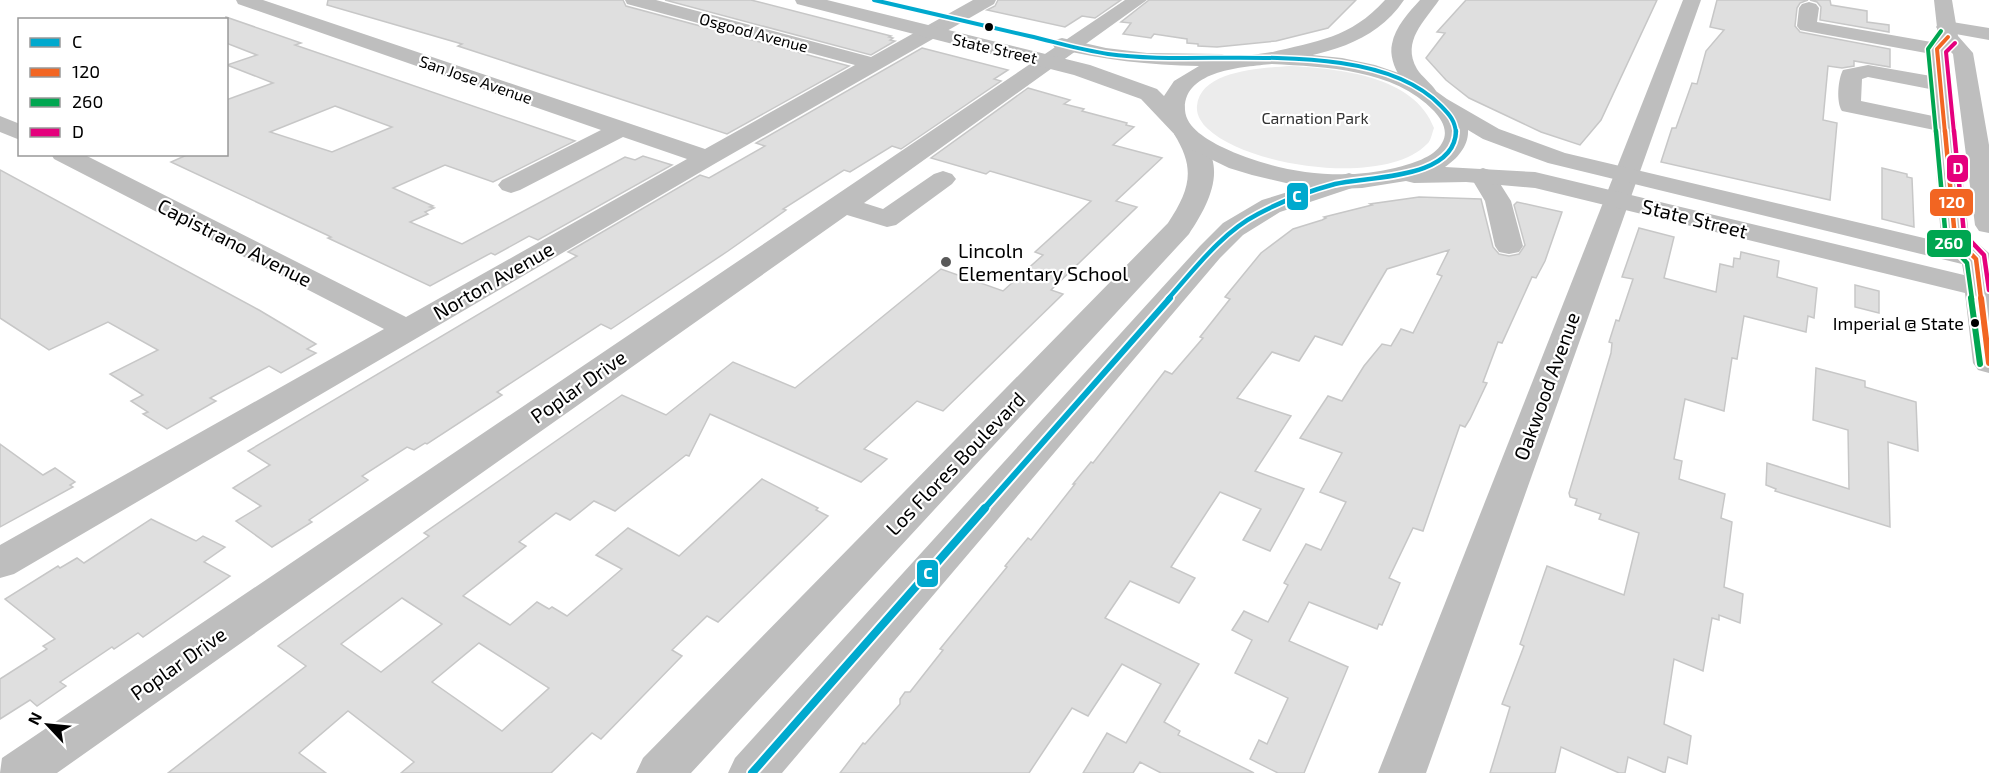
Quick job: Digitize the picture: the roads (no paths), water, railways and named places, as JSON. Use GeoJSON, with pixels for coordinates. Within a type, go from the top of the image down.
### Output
{"type":"FeatureCollection","features":[{"type":"Feature","properties":{"kind":"street","name":"San Jose Avenue"},"geometry":{"type":"LineString","coordinates":[[245,0],[706,158]]}},
{"type":"Feature","properties":{"kind":"street","name":"Osgood Avenue"},"geometry":{"type":"LineString","coordinates":[[634,0],[874,64]]}},
{"type":"Feature","properties":{"kind":"street","name":"State Street"},"geometry":{"type":"LineString","coordinates":[[804,0],[930,32],[1060,53],[1106,54],[1147,59],[1247,60]]}},
{"type":"Feature","properties":{"kind":"street","name":"State Street"},"geometry":{"type":"LineString","coordinates":[[874,0],[952,19],[1060,53],[1149,94],[1181,127]]}},
{"type":"Feature","properties":{"kind":"street","name":"Norton Avenue"},"geometry":{"type":"LineString","coordinates":[[0,563],[406,329],[987,0]]}},
{"type":"Feature","properties":{"kind":"street","name":"Poplar Drive"},"geometry":{"type":"LineString","coordinates":[[19,773],[1138,0]]}},
{"type":"Feature","properties":{"kind":"street"},"geometry":{"type":"LineString","coordinates":[[1272,58],[1334,44],[1354,36],[1375,21],[1395,0]]}},
{"type":"Feature","properties":{"kind":"street"},"geometry":{"type":"LineString","coordinates":[[1430,0],[1411,22],[1400,48],[1403,64],[1410,77],[1434,98],[1455,122],[1457,138],[1448,153],[1427,166],[1397,176],[1349,181],[1300,178],[1253,168],[1214,152],[1181,127],[1172,103],[1179,88],[1202,72],[1247,60],[1272,58],[1313,59],[1354,65],[1393,76],[1434,98]]}},
{"type":"Feature","properties":{"kind":"street","name":"Oakwood Avenue"},"geometry":{"type":"LineString","coordinates":[[1402,773],[1692,0]]}},
{"type":"Feature","properties":{"kind":"street"},"geometry":{"type":"LineString","coordinates":[[1943,0],[1944,38],[1940,84],[1955,240],[1984,270],[1989,363]]}},
{"type":"Feature","properties":{"kind":"street"},"geometry":{"type":"LineString","coordinates":[[1809,8],[1807,26],[1989,43]]}},
{"type":"Feature","properties":{"kind":"street"},"geometry":{"type":"LineString","coordinates":[[1944,38],[1989,34]]}},
{"type":"Feature","properties":{"kind":"street"},"geometry":{"type":"LineString","coordinates":[[1944,38],[1964,53],[1985,171],[1989,225]]}},
{"type":"Feature","properties":{"kind":"street"},"geometry":{"type":"LineString","coordinates":[[1940,84],[1868,71],[1851,75],[1850,106],[1944,125]]}},
{"type":"Feature","properties":{"kind":"street","name":"State Street"},"geometry":{"type":"LineString","coordinates":[[1434,98],[1491,134],[1621,187]]}},
{"type":"Feature","properties":{"kind":"street"},"geometry":{"type":"LineString","coordinates":[[0,123],[18,132]]}},
{"type":"Feature","properties":{"kind":"street","name":"Los Flores Boulevard"},"geometry":{"type":"LineString","coordinates":[[660,773],[1179,228],[1196,197],[1200,170],[1200,158],[1181,127]]}},
{"type":"Feature","properties":{"kind":"street"},"geometry":{"type":"LineString","coordinates":[[511,185],[621,129]]}},
{"type":"Feature","properties":{"kind":"street","name":"Capistrano Avenue"},"geometry":{"type":"LineString","coordinates":[[67,156],[406,329]]}},
{"type":"Feature","properties":{"kind":"street","name":"State Street"},"geometry":{"type":"LineString","coordinates":[[1397,176],[1483,176],[1621,187],[1984,270]]}},
{"type":"Feature","properties":{"kind":"street"},"geometry":{"type":"LineString","coordinates":[[1483,176],[1498,201],[1509,246]]}},
{"type":"Feature","properties":{"kind":"street"},"geometry":{"type":"LineString","coordinates":[[841,204],[887,219],[943,179]]}},
{"type":"Feature","properties":{"kind":"street"},"geometry":{"type":"LineString","coordinates":[[752,773],[1210,252],[1233,229],[1271,206],[1349,181]]}},
{"type":"Feature","properties":{"kind":"street"},"geometry":{"type":"LineString","coordinates":[[996,420],[1045,439]]}},
{"type":"Feature","properties":{"kind":"place","name":"Lincoln Elementary School"},"geometry":{"type":"Point","coordinates":[946,262]}},
{"type":"Feature","properties":{"kind":"place","name":"Imperial @ State"},"geometry":{"type":"Point","coordinates":[1975,323]}},
{"type":"Feature","properties":{"kind":"park label","name":"Carnation Park"},"geometry":{"type":"Point","coordinates":[1315,117]}}]}
